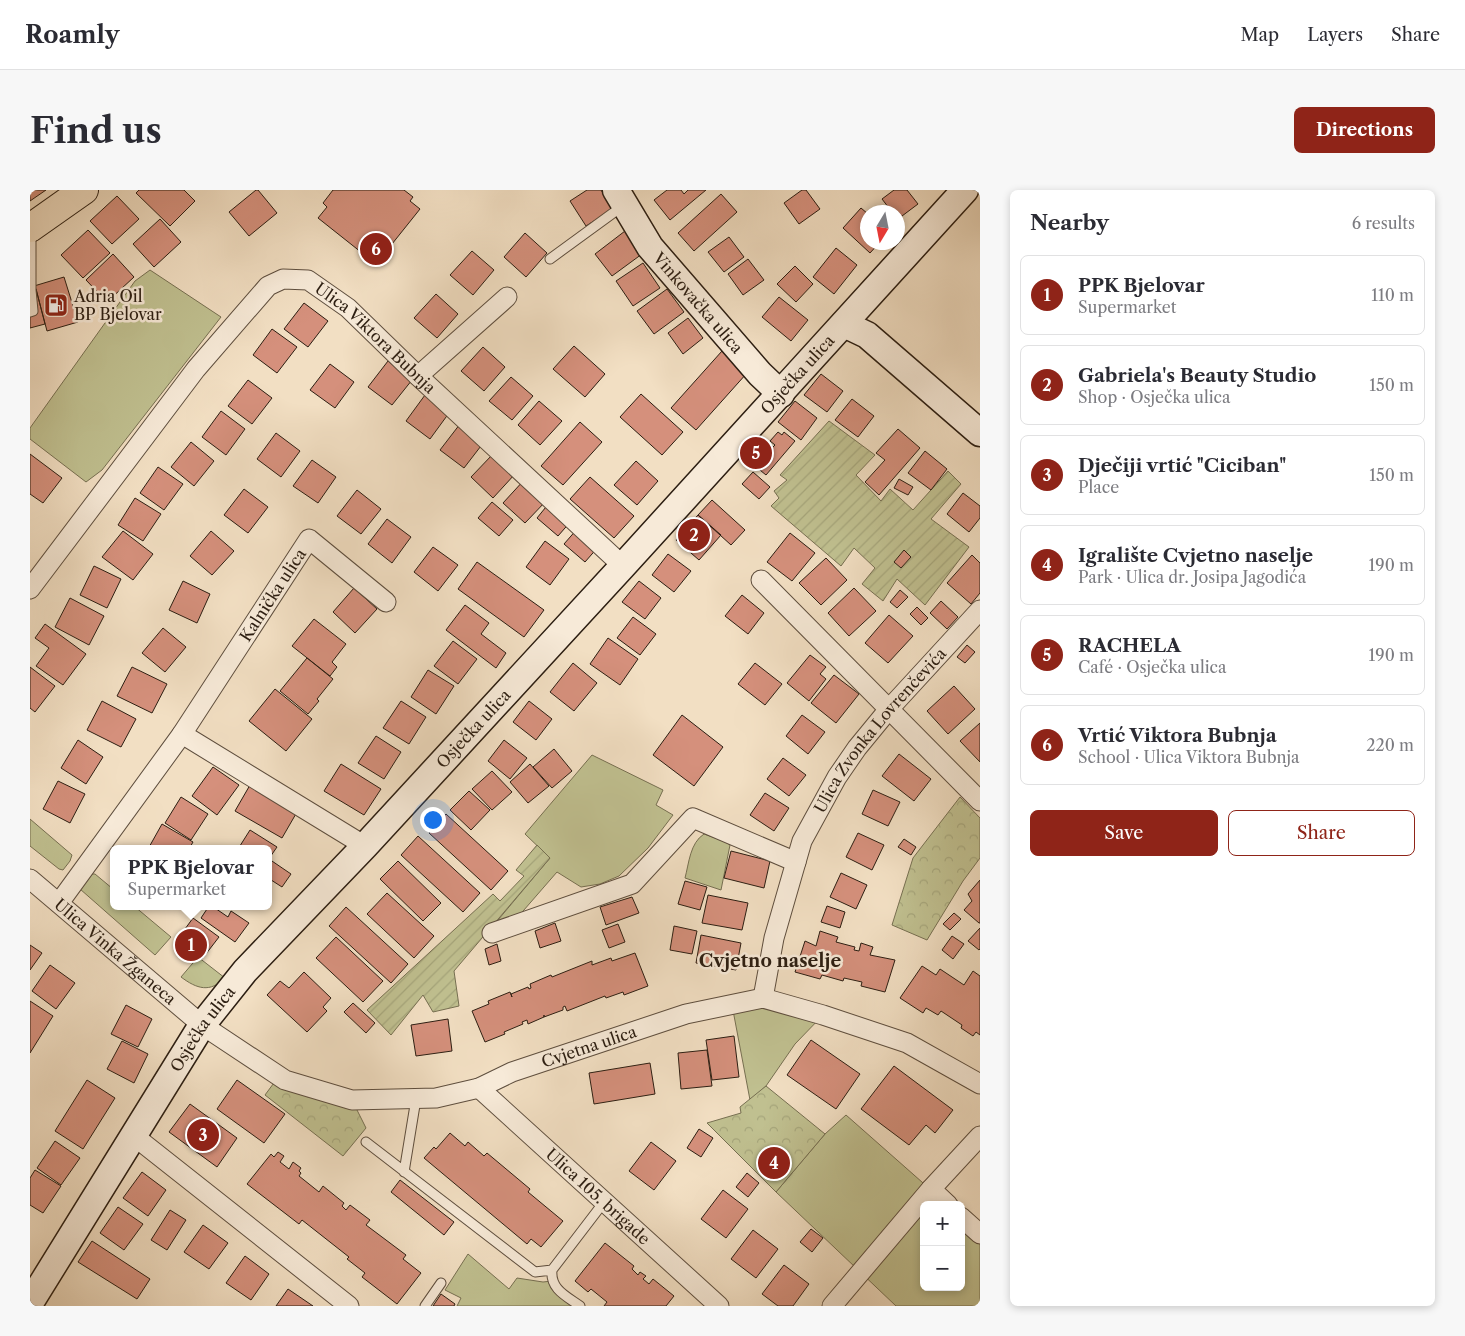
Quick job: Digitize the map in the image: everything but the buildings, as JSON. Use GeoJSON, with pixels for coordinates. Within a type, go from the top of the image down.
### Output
{"type":"FeatureCollection","features":[{"type":"Feature","properties":{"kind":"main road"},"geometry":{"type":"LineString","coordinates":[[30,228],[84,190]]}},
{"type":"Feature","properties":{"kind":"street","name":"Osječka ulica"},"geometry":{"type":"LineString","coordinates":[[30,1303],[202,1025],[245,971],[365,846],[781,394],[816,352],[844,324],[955,193]]}},
{"type":"Feature","properties":{"kind":"street","name":"Vinkovačka ulica"},"geometry":{"type":"LineString","coordinates":[[620,197],[650,247],[760,374],[781,394]]}},
{"type":"Feature","properties":{"kind":"street","name":"Ulica Viktora Bubnja"},"geometry":{"type":"LineString","coordinates":[[30,589],[196,369],[268,286],[283,279],[308,280],[348,308],[418,376],[623,566]]}},
{"type":"Feature","properties":{"kind":"street"},"geometry":{"type":"LineString","coordinates":[[418,376],[507,297]]}},
{"type":"Feature","properties":{"kind":"street"},"geometry":{"type":"LineString","coordinates":[[844,324],[867,335],[980,433]]}},
{"type":"Feature","properties":{"kind":"street","name":"Kalnička ulica"},"geometry":{"type":"LineString","coordinates":[[59,903],[182,734],[309,538],[386,602]]}},
{"type":"Feature","properties":{"kind":"street"},"geometry":{"type":"LineString","coordinates":[[761,580],[980,801]]}},
{"type":"Feature","properties":{"kind":"street","name":"Ulica Zvonka Lovrenčevića"},"geometry":{"type":"LineString","coordinates":[[764,998],[774,938],[802,841],[837,777],[857,748],[889,709],[980,610]]}},
{"type":"Feature","properties":{"kind":"street"},"geometry":{"type":"LineString","coordinates":[[182,734],[365,846]]}},
{"type":"Feature","properties":{"kind":"street"},"geometry":{"type":"LineString","coordinates":[[492,933],[632,884],[693,818],[796,862]]}},
{"type":"Feature","properties":{"kind":"street","name":"Ulica Vinka Žganeca"},"geometry":{"type":"LineString","coordinates":[[33,889],[59,903],[202,1025]]}},
{"type":"Feature","properties":{"kind":"street","name":"Cvjetna ulica"},"geometry":{"type":"LineString","coordinates":[[202,1025],[285,1080],[352,1100],[416,1099],[436,1098],[479,1088],[512,1072],[686,1014],[764,998],[827,1016],[906,1043],[980,1084]]}},
{"type":"Feature","properties":{"kind":"street","name":"Ulica 105. brigade"},"geometry":{"type":"LineString","coordinates":[[479,1088],[719,1306]]}},
{"type":"Feature","properties":{"kind":"street"},"geometry":{"type":"LineString","coordinates":[[134,1136],[349,1306]]}},
{"type":"Feature","properties":{"kind":"street"},"geometry":{"type":"LineString","coordinates":[[832,1306],[931,1189],[980,1136]]}},
{"type":"Feature","properties":{"kind":"street"},"geometry":{"type":"LineString","coordinates":[[931,1189],[944,1201]]}},
{"type":"Feature","properties":{"kind":"street"},"geometry":{"type":"LineString","coordinates":[[965,1221],[980,1234]]}},
{"type":"Feature","properties":{"kind":"lane","name":"Vinkovačka ulica"},"geometry":{"type":"LineString","coordinates":[[550,259],[620,197]]}},
{"type":"Feature","properties":{"kind":"lane"},"geometry":{"type":"LineString","coordinates":[[30,228],[32,311],[30,312]]}},
{"type":"Feature","properties":{"kind":"lane"},"geometry":{"type":"LineString","coordinates":[[404,1172],[416,1099]]}},
{"type":"Feature","properties":{"kind":"lane"},"geometry":{"type":"LineString","coordinates":[[366,1142],[534,1272],[552,1270]]}},
{"type":"Feature","properties":{"kind":"lane"},"geometry":{"type":"LineString","coordinates":[[580,1306],[555,1288],[552,1281],[552,1270],[604,1202]]}},
{"type":"Feature","properties":{"kind":"lane"},"geometry":{"type":"LineString","coordinates":[[425,1306],[441,1283]]}},
{"type":"Feature","properties":{"kind":"green space"},"geometry":{"type":"Polygon","coordinates":[[[150,270],[221,317],[102,470],[86,482],[30,439],[30,428],[135,281],[150,270]]]}},
{"type":"Feature","properties":{"kind":"green space"},"geometry":{"type":"Polygon","coordinates":[[[829,421],[875,455],[856,475],[881,501],[890,489],[913,510],[948,471],[961,484],[931,519],[969,547],[925,605],[897,579],[883,601],[862,584],[875,568],[854,548],[841,566],[771,506],[779,498],[774,491],[787,480],[780,475],[829,421]]]}},
{"type":"Feature","properties":{"kind":"green space"},"geometry":{"type":"Polygon","coordinates":[[[592,755],[663,790],[656,805],[673,815],[648,848],[619,876],[600,884],[581,887],[557,872],[517,918],[493,926],[550,858],[525,834],[592,755]]]}},
{"type":"Feature","properties":{"kind":"green space"},"geometry":{"type":"Polygon","coordinates":[[[960,797],[980,818],[980,858],[963,881],[927,940],[892,925],[913,858],[960,797]]]}},
{"type":"Feature","properties":{"kind":"green space"},"geometry":{"type":"Polygon","coordinates":[[[30,819],[72,855],[63,870],[59,869],[30,846],[30,819]]]}},
{"type":"Feature","properties":{"kind":"green space"},"geometry":{"type":"Polygon","coordinates":[[[704,834],[730,845],[721,890],[685,878],[693,848],[704,834]]]}},
{"type":"Feature","properties":{"kind":"green space"},"geometry":{"type":"Polygon","coordinates":[[[537,845],[550,858],[454,971],[459,1006],[433,1012],[423,995],[391,1035],[367,1010],[493,894],[500,901],[524,876],[516,870],[537,845]]]}},
{"type":"Feature","properties":{"kind":"green space"},"geometry":{"type":"Polygon","coordinates":[[[91,874],[95,874],[110,886],[110,910],[139,910],[171,937],[155,955],[80,889],[91,874]]]}},
{"type":"Feature","properties":{"kind":"green space"},"geometry":{"type":"Polygon","coordinates":[[[198,957],[225,978],[214,986],[203,988],[181,977],[198,957]]]}},
{"type":"Feature","properties":{"kind":"green space"},"geometry":{"type":"Polygon","coordinates":[[[763,998],[823,1015],[795,1044],[766,1086],[750,1100],[732,1005],[763,998]]]}},
{"type":"Feature","properties":{"kind":"green space"},"geometry":{"type":"Polygon","coordinates":[[[279,1076],[352,1100],[366,1128],[343,1156],[265,1095],[279,1076]]]}},
{"type":"Feature","properties":{"kind":"green space"},"geometry":{"type":"Polygon","coordinates":[[[766,1086],[825,1134],[776,1192],[707,1123],[741,1113],[740,1107],[766,1086]]]}},
{"type":"Feature","properties":{"kind":"green space"},"geometry":{"type":"Polygon","coordinates":[[[846,1115],[943,1201],[920,1201],[920,1291],[965,1291],[965,1221],[980,1234],[980,1306],[896,1306],[776,1192],[825,1134],[846,1115]]]}},
{"type":"Feature","properties":{"kind":"green space"},"geometry":{"type":"Polygon","coordinates":[[[468,1254],[509,1289],[517,1278],[543,1282],[552,1281],[580,1306],[457,1306],[461,1298],[445,1290],[468,1254]]]}},
{"type":"Feature","properties":{"kind":"place","name":"Vrtić Viktora Bubnja"},"geometry":{"type":"Point","coordinates":[376,249]}},
{"type":"Feature","properties":{"kind":"place","name":"Adria Oil BP Bjelovar"},"geometry":{"type":"Point","coordinates":[56,305]}},
{"type":"Feature","properties":{"kind":"place","name":"RACHELA"},"geometry":{"type":"Point","coordinates":[756,453]}},
{"type":"Feature","properties":{"kind":"place","name":"Gabriela's Beauty Studio"},"geometry":{"type":"Point","coordinates":[694,535]}},
{"type":"Feature","properties":{"kind":"place","name":"PPK Bjelovar"},"geometry":{"type":"Point","coordinates":[191,945]}},
{"type":"Feature","properties":{"kind":"place","name":"Dječiji vrtić \"Ciciban\""},"geometry":{"type":"Point","coordinates":[203,1135]}},
{"type":"Feature","properties":{"kind":"place","name":"Igralište Cvjetno naselje"},"geometry":{"type":"Point","coordinates":[774,1163]}},
{"type":"Feature","properties":{"kind":"district","name":"Cvjetno naselje"},"geometry":{"type":"Point","coordinates":[770,961]}}]}
